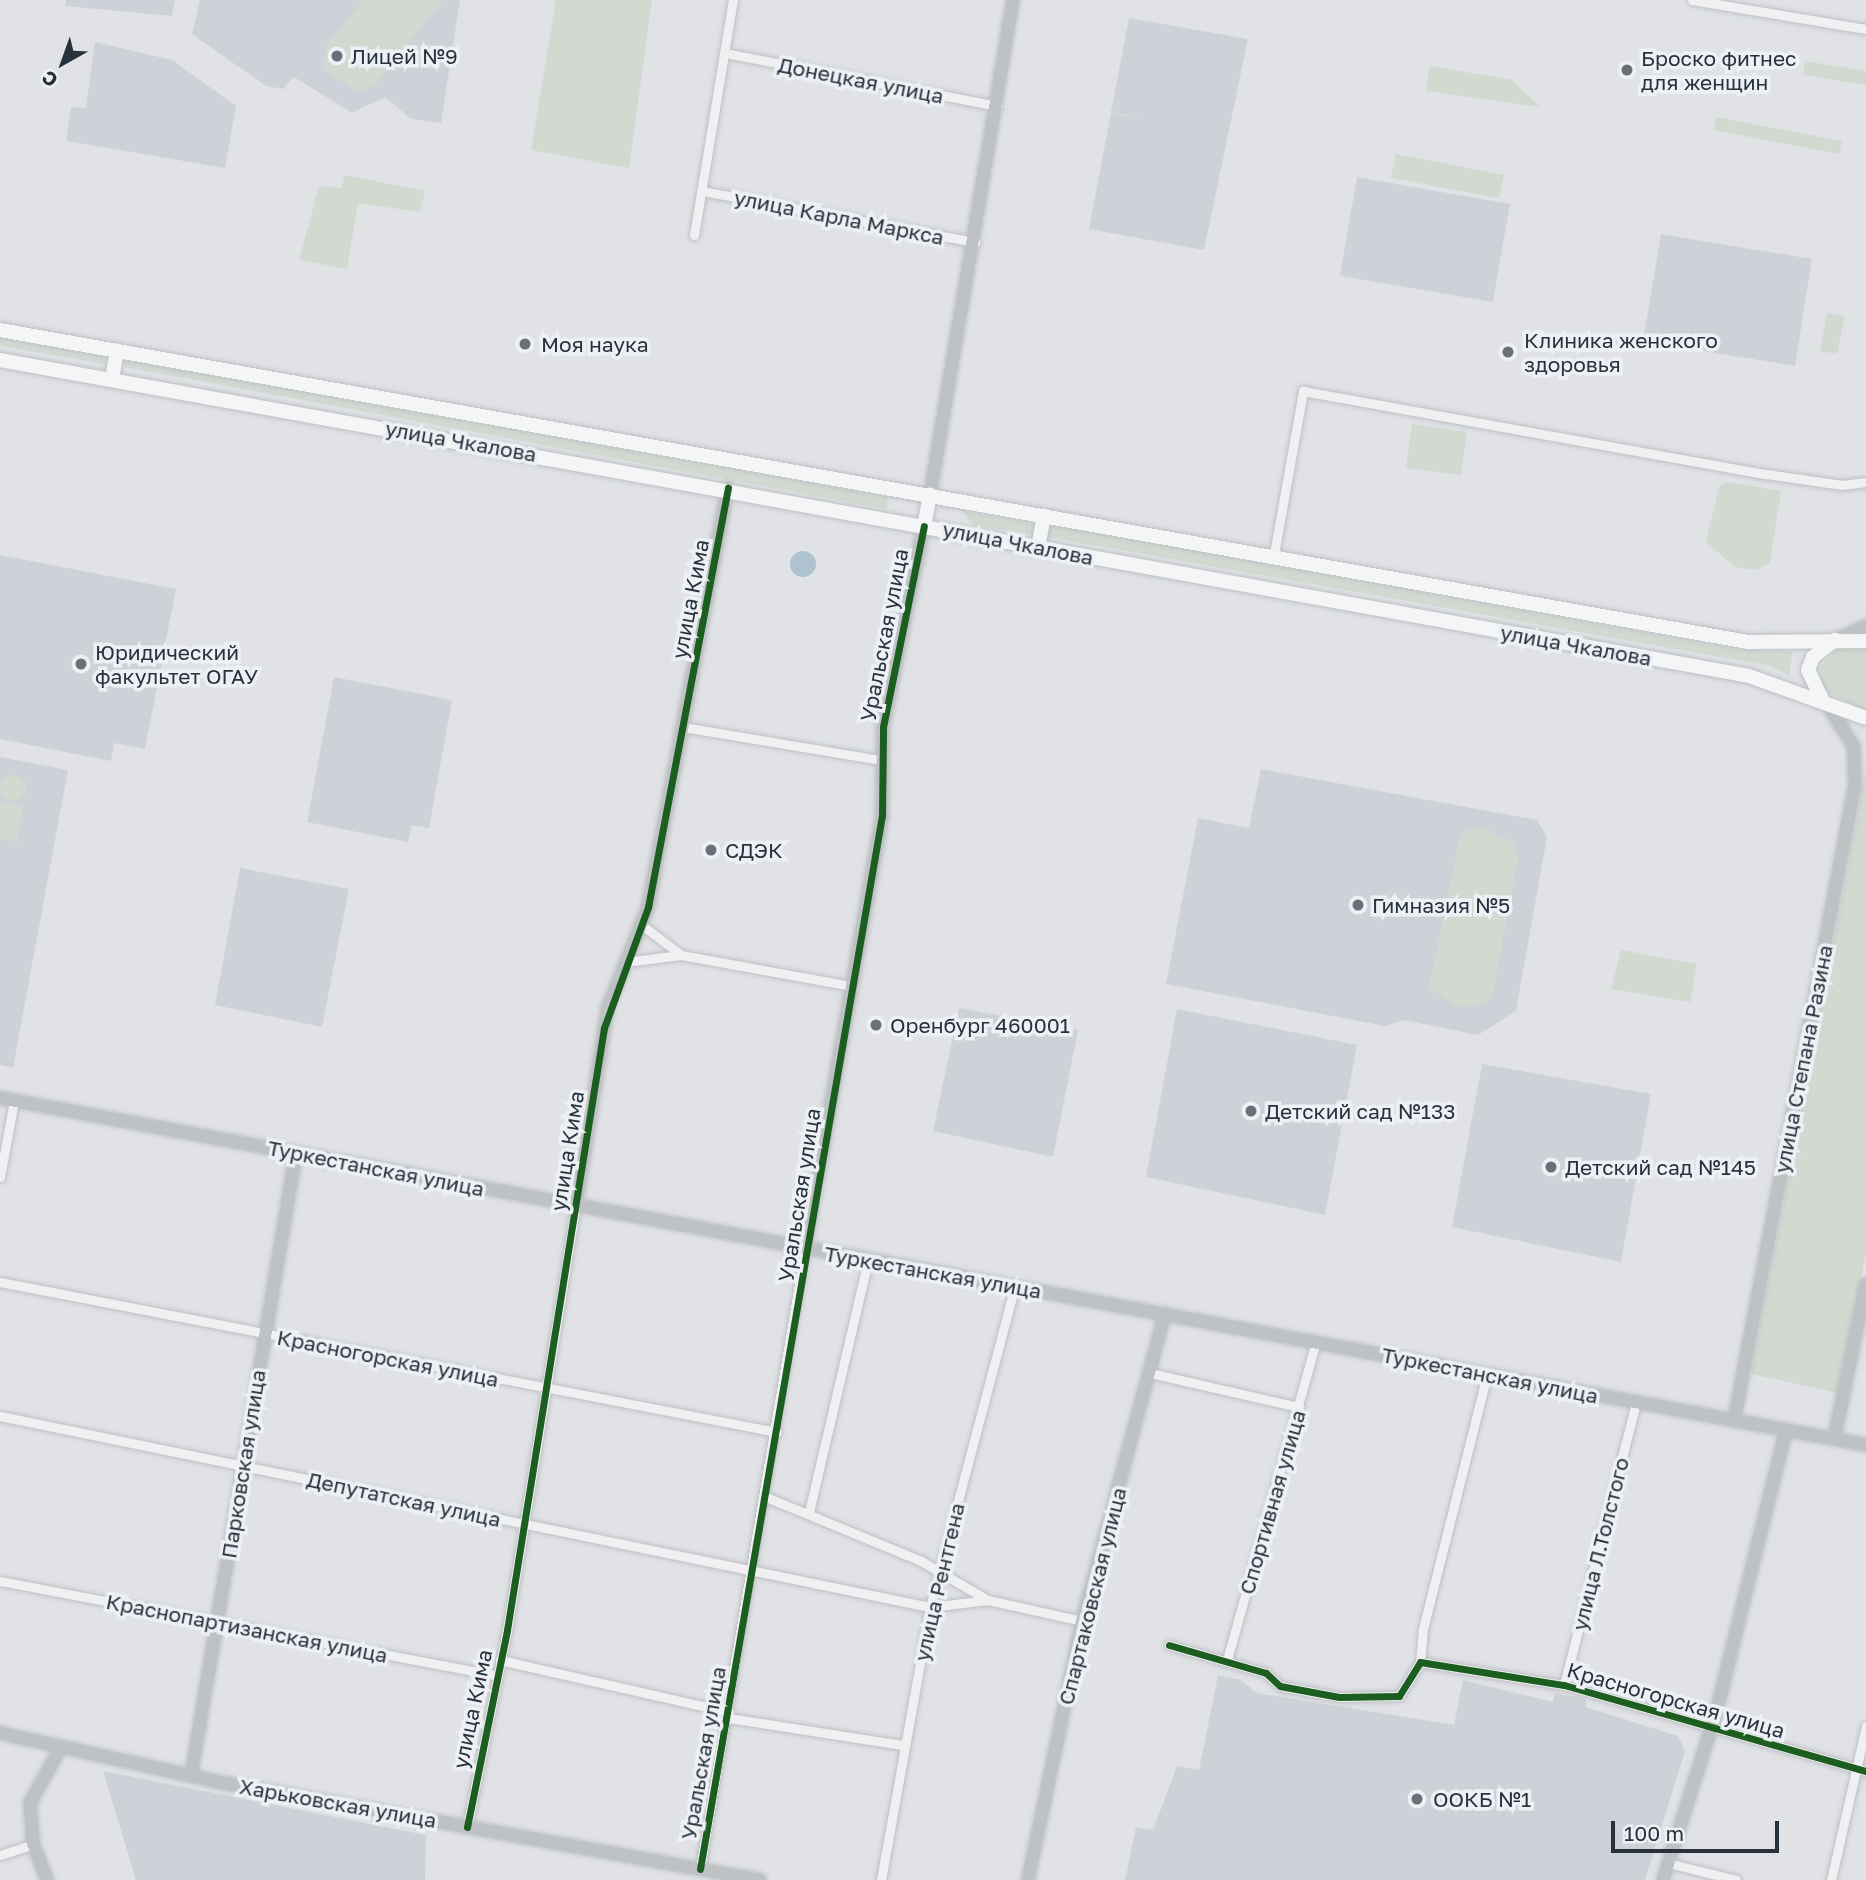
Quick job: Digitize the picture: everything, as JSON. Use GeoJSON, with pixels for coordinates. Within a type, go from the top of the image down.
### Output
{"type":"FeatureCollection","features":[{"type":"Feature","properties":{"kind":"main road","name":"улица Чкалова"},"geometry":{"type":"LineString","coordinates":[[0,330],[1044,516],[1273,554],[1748,642],[1866,641]]}},
{"type":"Feature","properties":{"kind":"main road"},"geometry":{"type":"LineString","coordinates":[[113,379],[117,350]]}},
{"type":"Feature","properties":{"kind":"main road","name":"улица Чкалова"},"geometry":{"type":"LineString","coordinates":[[0,360],[728,488],[1749,676],[1866,718]]}},
{"type":"Feature","properties":{"kind":"main road","name":"Уральская улица"},"geometry":{"type":"LineString","coordinates":[[924,526],[930,495]]}},
{"type":"Feature","properties":{"kind":"main road"},"geometry":{"type":"LineString","coordinates":[[1038,547],[1044,516]]}},
{"type":"Feature","properties":{"kind":"main road"},"geometry":{"type":"LineString","coordinates":[[1827,704],[1809,683],[1808,670],[1813,657],[1836,640]]}},
{"type":"Feature","properties":{"kind":"street"},"geometry":{"type":"LineString","coordinates":[[694,235],[733,0]]}},
{"type":"Feature","properties":{"kind":"street","name":"Уральская улица"},"geometry":{"type":"LineString","coordinates":[[930,495],[976,243],[1013,0]]}},
{"type":"Feature","properties":{"kind":"street"},"geometry":{"type":"LineString","coordinates":[[1692,0],[1866,29]]}},
{"type":"Feature","properties":{"kind":"street","name":"Донецкая улица"},"geometry":{"type":"LineString","coordinates":[[725,53],[997,106]]}},
{"type":"Feature","properties":{"kind":"street","name":"улица Карла Маркса"},"geometry":{"type":"LineString","coordinates":[[702,191],[976,243]]}},
{"type":"Feature","properties":{"kind":"street"},"geometry":{"type":"LineString","coordinates":[[1273,554],[1303,391],[1766,474],[1842,485],[1866,482]]}},
{"type":"Feature","properties":{"kind":"street","name":"улица Кима"},"geometry":{"type":"LineString","coordinates":[[467,1827],[524,1524],[606,1017],[625,962],[643,926],[728,488]]}},
{"type":"Feature","properties":{"kind":"street","name":"Уральская улица"},"geometry":{"type":"LineString","coordinates":[[700,1869],[882,815],[881,760],[924,526]]}},
{"type":"Feature","properties":{"kind":"street"},"geometry":{"type":"LineString","coordinates":[[1836,640],[1866,626]]}},
{"type":"Feature","properties":{"kind":"street","name":"улица Степана Разина"},"geometry":{"type":"LineString","coordinates":[[1734,1421],[1854,798],[1854,747],[1827,704]]}},
{"type":"Feature","properties":{"kind":"street"},"geometry":{"type":"LineString","coordinates":[[683,727],[881,760]]}},
{"type":"Feature","properties":{"kind":"street"},"geometry":{"type":"LineString","coordinates":[[643,926],[681,955]]}},
{"type":"Feature","properties":{"kind":"street"},"geometry":{"type":"LineString","coordinates":[[625,962],[681,955],[852,986]]}},
{"type":"Feature","properties":{"kind":"street","name":"Туркестанская улица"},"geometry":{"type":"LineString","coordinates":[[0,1098],[1866,1445]]}},
{"type":"Feature","properties":{"kind":"street"},"geometry":{"type":"LineString","coordinates":[[0,1177],[14,1101]]}},
{"type":"Feature","properties":{"kind":"street","name":"Парковская улица"},"geometry":{"type":"LineString","coordinates":[[191,1776],[296,1153]]}},
{"type":"Feature","properties":{"kind":"street"},"geometry":{"type":"LineString","coordinates":[[809,1511],[868,1261]]}},
{"type":"Feature","properties":{"kind":"street","name":"Красногорская улица"},"geometry":{"type":"LineString","coordinates":[[0,1282],[777,1432]]}},
{"type":"Feature","properties":{"kind":"street"},"geometry":{"type":"LineString","coordinates":[[1833,1439],[1866,1284]]}},
{"type":"Feature","properties":{"kind":"street","name":"улица Рентгена"},"geometry":{"type":"LineString","coordinates":[[881,1880],[903,1745],[930,1607],[1014,1288]]}},
{"type":"Feature","properties":{"kind":"street","name":"Спартаковская улица"},"geometry":{"type":"LineString","coordinates":[[1028,1880],[1082,1621],[1165,1314]]}},
{"type":"Feature","properties":{"kind":"street","name":"Спортивная улица"},"geometry":{"type":"LineString","coordinates":[[1227,1660],[1316,1342]]}},
{"type":"Feature","properties":{"kind":"street"},"geometry":{"type":"LineString","coordinates":[[1150,1373],[1299,1407]]}},
{"type":"Feature","properties":{"kind":"street"},"geometry":{"type":"LineString","coordinates":[[1169,1645],[1266,1673],[1280,1686],[1384,1700],[1399,1696],[1420,1662],[1488,1375]]}},
{"type":"Feature","properties":{"kind":"street","name":"улица Л.Толстого"},"geometry":{"type":"LineString","coordinates":[[1564,1685],[1636,1403]]}},
{"type":"Feature","properties":{"kind":"street","name":"Депутатская улица"},"geometry":{"type":"LineString","coordinates":[[0,1416],[930,1607]]}},
{"type":"Feature","properties":{"kind":"street"},"geometry":{"type":"LineString","coordinates":[[1662,1880],[1711,1728],[1786,1431]]}},
{"type":"Feature","properties":{"kind":"street"},"geometry":{"type":"LineString","coordinates":[[766,1497],[809,1511],[940,1571],[988,1600],[1082,1621]]}},
{"type":"Feature","properties":{"kind":"street","name":"Краснопартизанская улица"},"geometry":{"type":"LineString","coordinates":[[0,1581],[218,1619],[494,1675]]}},
{"type":"Feature","properties":{"kind":"street"},"geometry":{"type":"LineString","coordinates":[[930,1607],[988,1600]]}},
{"type":"Feature","properties":{"kind":"street"},"geometry":{"type":"LineString","coordinates":[[500,1660],[728,1715],[903,1745]]}},
{"type":"Feature","properties":{"kind":"street","name":"Красногорская улица"},"geometry":{"type":"LineString","coordinates":[[1420,1662],[1564,1685],[1861,1770]]}},
{"type":"Feature","properties":{"kind":"street"},"geometry":{"type":"LineString","coordinates":[[1830,1880],[1861,1770],[1866,1726]]}},
{"type":"Feature","properties":{"kind":"street","name":"Харьковская улица"},"geometry":{"type":"LineString","coordinates":[[0,1733],[191,1776],[760,1880]]}},
{"type":"Feature","properties":{"kind":"street"},"geometry":{"type":"LineString","coordinates":[[47,1880],[33,1844],[30,1804],[61,1747]]}},
{"type":"Feature","properties":{"kind":"street"},"geometry":{"type":"LineString","coordinates":[[0,1855],[33,1844]]}},
{"type":"Feature","properties":{"kind":"street"},"geometry":{"type":"LineString","coordinates":[[1668,1863],[1736,1880]]}},
{"type":"Feature","properties":{"kind":"shaded area"},"geometry":{"type":"Polygon","coordinates":[[[66,0],[175,0],[172,16],[65,6],[66,0]]]}},
{"type":"Feature","properties":{"kind":"shaded area","name":"Лицей №9"},"geometry":{"type":"Polygon","coordinates":[[[200,0],[460,0],[441,123],[411,119],[385,97],[352,113],[294,77],[283,89],[266,86],[192,34],[200,0]]]}},
{"type":"Feature","properties":{"kind":"shaded area"},"geometry":{"type":"Polygon","coordinates":[[[363,0],[443,0],[374,86],[358,92],[323,70],[325,48],[363,0]]]}},
{"type":"Feature","properties":{"kind":"shaded area"},"geometry":{"type":"Polygon","coordinates":[[[556,0],[652,0],[629,168],[531,150],[556,0]]]}},
{"type":"Feature","properties":{"kind":"shaded area"},"geometry":{"type":"Polygon","coordinates":[[[1129,18],[1248,39],[1204,250],[1089,229],[1111,113],[1144,119],[1111,112],[1129,18]]]}},
{"type":"Feature","properties":{"kind":"shaded area"},"geometry":{"type":"Polygon","coordinates":[[[95,42],[172,60],[236,106],[225,168],[66,141],[71,107],[86,108],[95,42]]]}},
{"type":"Feature","properties":{"kind":"shaded area"},"geometry":{"type":"Polygon","coordinates":[[[1805,61],[1866,71],[1866,85],[1803,75],[1805,61]]]}},
{"type":"Feature","properties":{"kind":"shaded area"},"geometry":{"type":"Polygon","coordinates":[[[1430,66],[1512,80],[1540,107],[1426,91],[1430,66]]]}},
{"type":"Feature","properties":{"kind":"shaded area"},"geometry":{"type":"Polygon","coordinates":[[[1716,117],[1842,141],[1839,154],[1714,130],[1716,117]]]}},
{"type":"Feature","properties":{"kind":"shaded area"},"geometry":{"type":"Polygon","coordinates":[[[1396,154],[1504,175],[1499,198],[1391,178],[1396,154]]]}},
{"type":"Feature","properties":{"kind":"shaded area"},"geometry":{"type":"Polygon","coordinates":[[[344,175],[425,191],[420,212],[358,203],[347,269],[299,260],[319,186],[342,188],[344,175]]]}},
{"type":"Feature","properties":{"kind":"shaded area"},"geometry":{"type":"Polygon","coordinates":[[[1357,177],[1510,204],[1493,302],[1340,276],[1357,177]]]}},
{"type":"Feature","properties":{"kind":"shaded area"},"geometry":{"type":"Polygon","coordinates":[[[1661,234],[1812,259],[1795,366],[1643,341],[1661,234]]]}},
{"type":"Feature","properties":{"kind":"shaded area"},"geometry":{"type":"Polygon","coordinates":[[[1827,313],[1845,316],[1837,354],[1820,351],[1827,313]]]}},
{"type":"Feature","properties":{"kind":"shaded area"},"geometry":{"type":"Polygon","coordinates":[[[0,338],[106,357],[105,364],[0,346],[0,338]]]}},
{"type":"Feature","properties":{"kind":"shaded area"},"geometry":{"type":"Polygon","coordinates":[[[126,360],[888,497],[886,509],[125,367],[126,360]]]}},
{"type":"Feature","properties":{"kind":"shaded area"},"geometry":{"type":"Polygon","coordinates":[[[1412,424],[1467,432],[1461,475],[1406,468],[1412,424]]]}},
{"type":"Feature","properties":{"kind":"shaded area"},"geometry":{"type":"Polygon","coordinates":[[[1726,482],[1781,491],[1770,563],[1756,570],[1735,567],[1706,542],[1719,486],[1726,482]]]}},
{"type":"Feature","properties":{"kind":"shaded area"},"geometry":{"type":"Polygon","coordinates":[[[962,511],[1033,523],[1034,534],[974,526],[962,511]]]}},
{"type":"Feature","properties":{"kind":"shaded area"},"geometry":{"type":"Polygon","coordinates":[[[1050,525],[1743,650],[1793,651],[1789,675],[1771,666],[1048,537],[1050,525]]]}},
{"type":"Feature","properties":{"kind":"shaded area","name":"Юридический факультет ОГАУ"},"geometry":{"type":"Polygon","coordinates":[[[0,555],[176,589],[145,749],[114,743],[111,761],[0,739],[0,555]]]}},
{"type":"Feature","properties":{"kind":"shaded area"},"geometry":{"type":"Polygon","coordinates":[[[1838,648],[1866,648],[1866,711],[1824,690],[1819,668],[1838,648]]]}},
{"type":"Feature","properties":{"kind":"shaded area"},"geometry":{"type":"Polygon","coordinates":[[[334,677],[452,700],[429,828],[412,825],[408,842],[307,822],[334,677]]]}},
{"type":"Feature","properties":{"kind":"shaded area"},"geometry":{"type":"Polygon","coordinates":[[[0,757],[68,770],[13,1068],[0,1065],[0,757]]]}},
{"type":"Feature","properties":{"kind":"shaded area","name":"Гимназия №5"},"geometry":{"type":"Polygon","coordinates":[[[1261,769],[1537,820],[1547,837],[1516,1011],[1478,1035],[1404,1020],[1385,1026],[1166,984],[1198,818],[1249,828],[1261,769]]]}},
{"type":"Feature","properties":{"kind":"shaded area"},"geometry":{"type":"Polygon","coordinates":[[[1866,771],[1866,1253],[1838,1393],[1751,1374],[1866,771]]]}},
{"type":"Feature","properties":{"kind":"shaded area"},"geometry":{"type":"Polygon","coordinates":[[[13,775],[22,779],[26,788],[22,797],[13,801],[4,797],[0,788],[4,779],[13,775]]]}},
{"type":"Feature","properties":{"kind":"shaded area"},"geometry":{"type":"Polygon","coordinates":[[[0,801],[23,806],[17,842],[0,839],[0,801]]]}},
{"type":"Feature","properties":{"kind":"shaded area"},"geometry":{"type":"Polygon","coordinates":[[[1483,827],[1513,843],[1518,858],[1493,992],[1485,1004],[1456,1007],[1429,988],[1459,842],[1466,831],[1483,827]]]}},
{"type":"Feature","properties":{"kind":"shaded area"},"geometry":{"type":"Polygon","coordinates":[[[240,868],[349,889],[322,1027],[215,1005],[240,868]]]}},
{"type":"Feature","properties":{"kind":"shaded area"},"geometry":{"type":"Polygon","coordinates":[[[1621,950],[1697,964],[1690,1002],[1611,989],[1621,950]]]}},
{"type":"Feature","properties":{"kind":"shaded area"},"geometry":{"type":"Polygon","coordinates":[[[959,1008],[1078,1030],[1053,1157],[933,1131],[959,1008]]]}},
{"type":"Feature","properties":{"kind":"shaded area","name":"Детский сад №133"},"geometry":{"type":"Polygon","coordinates":[[[1177,1009],[1357,1045],[1325,1215],[1146,1177],[1177,1009]]]}},
{"type":"Feature","properties":{"kind":"shaded area","name":"Детский сад №145"},"geometry":{"type":"Polygon","coordinates":[[[1482,1064],[1651,1094],[1621,1262],[1452,1227],[1482,1064]]]}},
{"type":"Feature","properties":{"kind":"shaded area","name":"ООКБ №1"},"geometry":{"type":"Polygon","coordinates":[[[1218,1675],[1241,1680],[1257,1693],[1454,1725],[1463,1680],[1553,1702],[1555,1693],[1586,1699],[1585,1707],[1678,1736],[1685,1751],[1645,1880],[1125,1880],[1136,1827],[1153,1830],[1177,1766],[1199,1770],[1218,1675]]]}},
{"type":"Feature","properties":{"kind":"shaded area"},"geometry":{"type":"Polygon","coordinates":[[[103,1771],[426,1835],[425,1880],[136,1880],[103,1771]]]}},
{"type":"Feature","properties":{"kind":"water"},"geometry":{"type":"Polygon","coordinates":[[[803,551],[812,555],[816,564],[812,573],[803,577],[794,573],[790,564],[794,555],[803,551]]]}},
{"type":"Feature","properties":{"kind":"cycle path"},"geometry":{"type":"LineString","coordinates":[[467,1827],[507,1630],[604,1028],[648,907],[728,488]]}},
{"type":"Feature","properties":{"kind":"cycle path"},"geometry":{"type":"LineString","coordinates":[[700,1869],[882,815],[883,727],[924,526]]}},
{"type":"Feature","properties":{"kind":"cycle path"},"geometry":{"type":"LineString","coordinates":[[1169,1645],[1266,1673],[1280,1686],[1339,1697],[1399,1696],[1420,1662],[1564,1685],[1866,1771]]}},
{"type":"Feature","properties":{"kind":"place","name":"Лицей №9"},"geometry":{"type":"Point","coordinates":[337,56]}},
{"type":"Feature","properties":{"kind":"place","name":"Броско фитнес для женщин"},"geometry":{"type":"Point","coordinates":[1627,70]}},
{"type":"Feature","properties":{"kind":"place","name":"Моя наука"},"geometry":{"type":"Point","coordinates":[525,344]}},
{"type":"Feature","properties":{"kind":"place","name":"Клиника женского здоровья"},"geometry":{"type":"Point","coordinates":[1508,352]}},
{"type":"Feature","properties":{"kind":"place","name":"Юридический факультет ОГАУ"},"geometry":{"type":"Point","coordinates":[81,664]}},
{"type":"Feature","properties":{"kind":"place","name":"СДЭК"},"geometry":{"type":"Point","coordinates":[711,850]}},
{"type":"Feature","properties":{"kind":"place","name":"Гимназия №5"},"geometry":{"type":"Point","coordinates":[1358,905]}},
{"type":"Feature","properties":{"kind":"place","name":"Оренбург 460001"},"geometry":{"type":"Point","coordinates":[876,1025]}},
{"type":"Feature","properties":{"kind":"place","name":"Детский сад №133"},"geometry":{"type":"Point","coordinates":[1251,1111]}},
{"type":"Feature","properties":{"kind":"place","name":"Детский сад №145"},"geometry":{"type":"Point","coordinates":[1551,1167]}},
{"type":"Feature","properties":{"kind":"place","name":"ООКБ №1"},"geometry":{"type":"Point","coordinates":[1417,1799]}}]}
